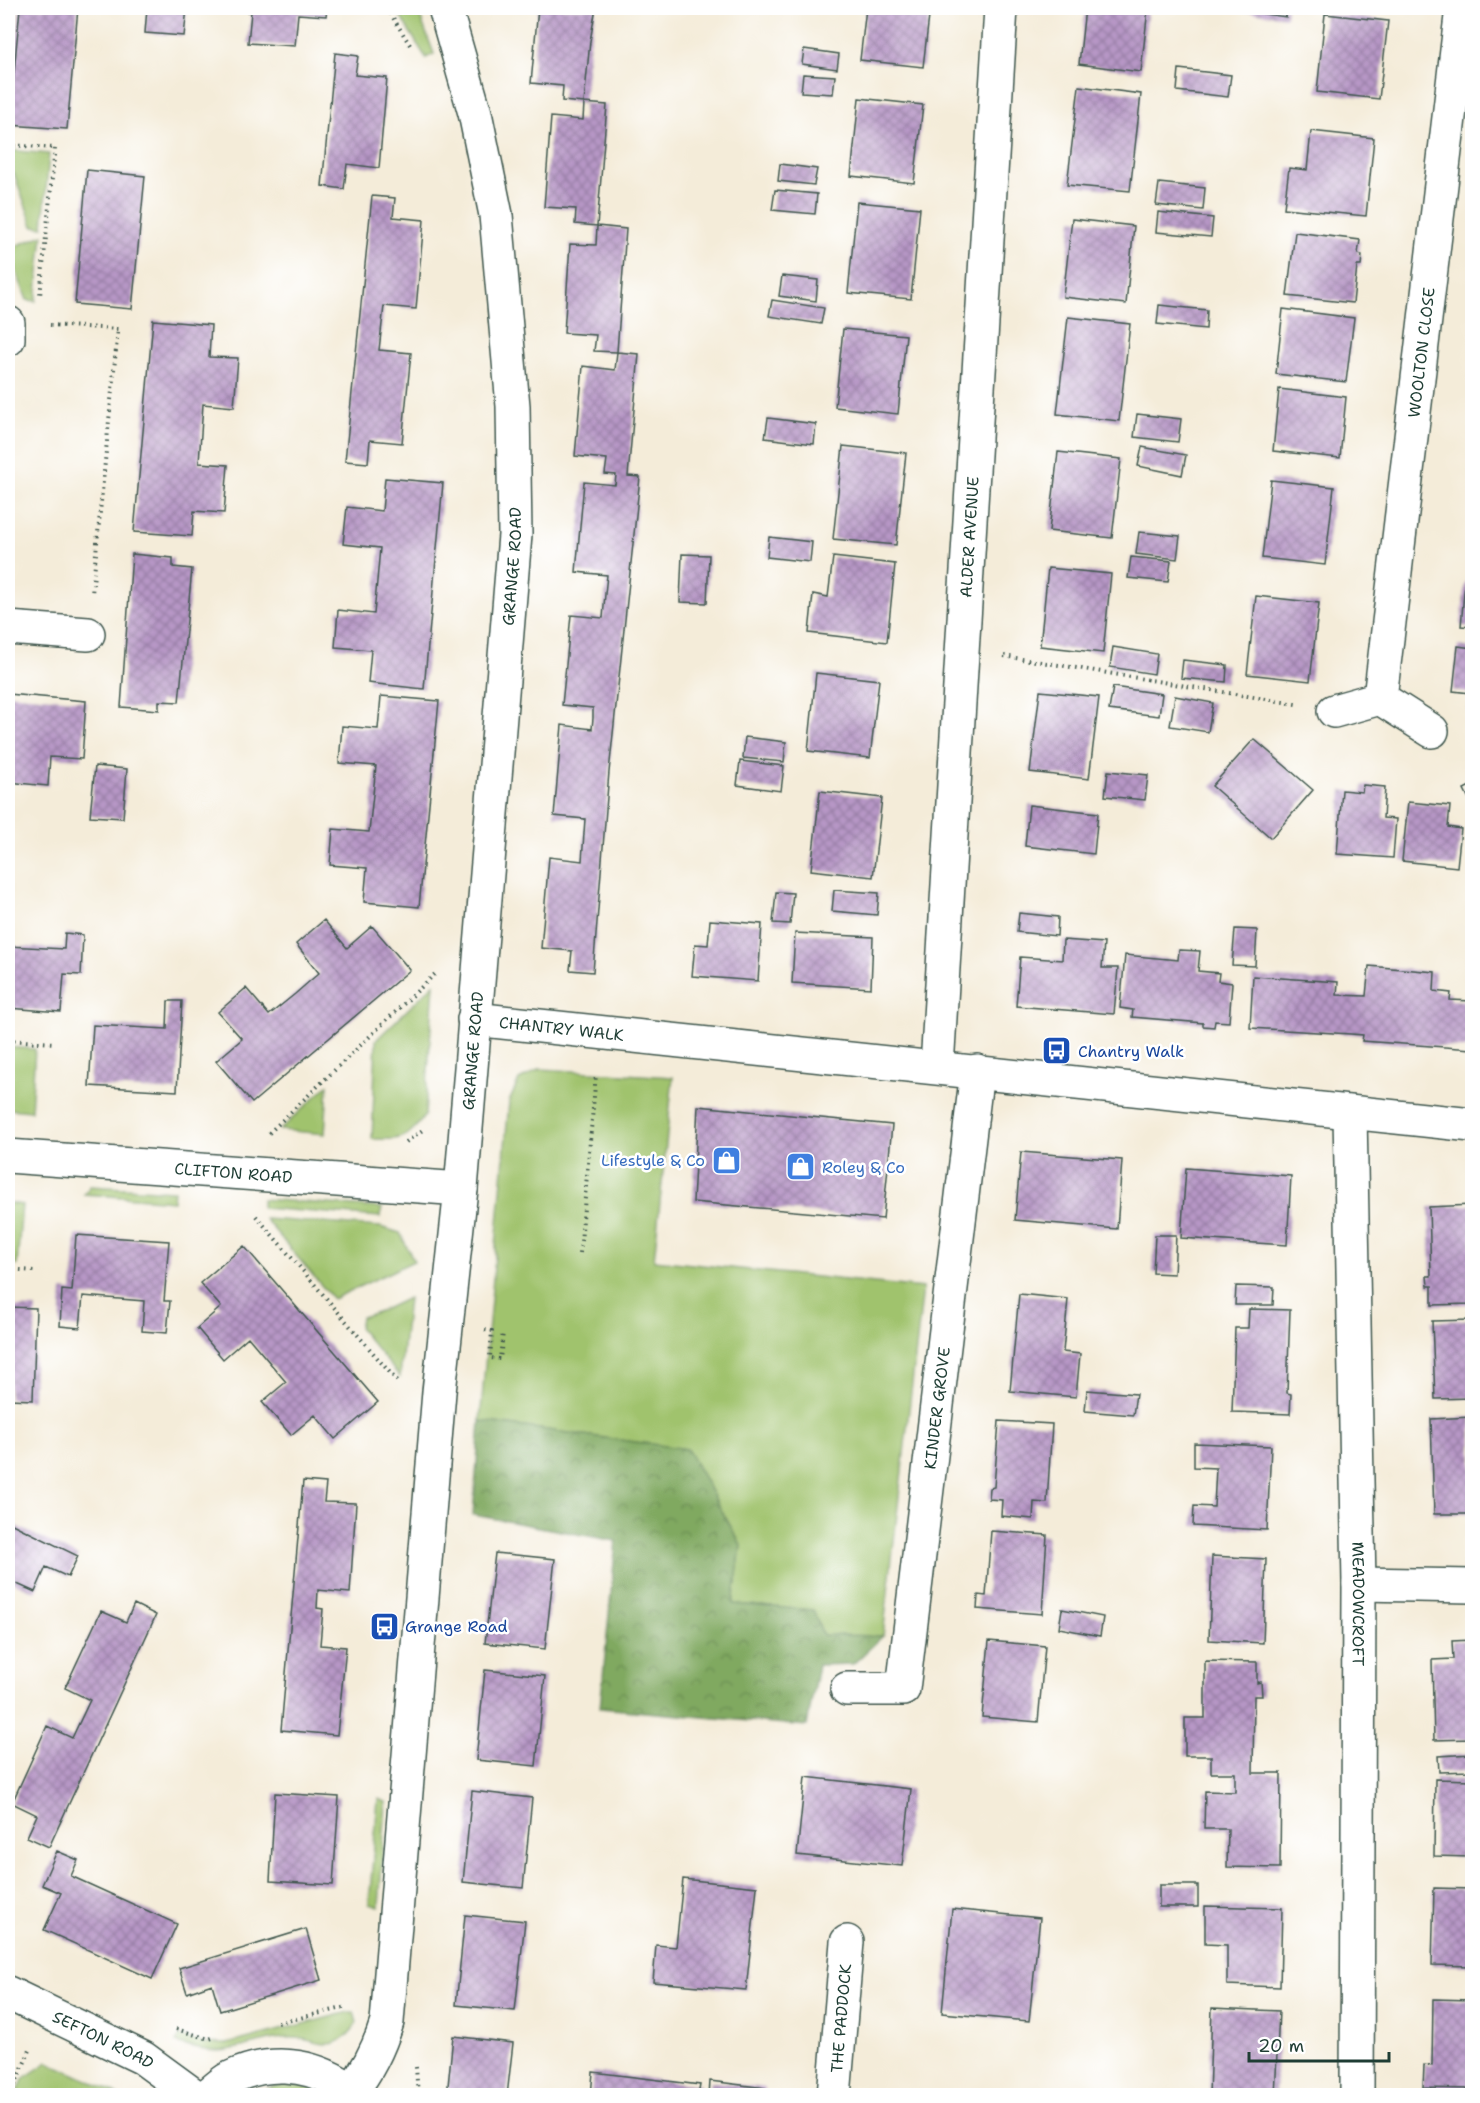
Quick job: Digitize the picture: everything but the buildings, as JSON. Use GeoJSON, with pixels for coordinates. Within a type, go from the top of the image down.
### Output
{"type":"FeatureCollection","features":[{"type":"Feature","properties":{"kind":"street","name":"GRANGE ROAD"},"geometry":{"type":"LineString","coordinates":[[355,2093],[377,2051],[387,2022],[439,1392],[461,1189],[515,535],[513,406],[496,215],[475,113],[445,8]]}},
{"type":"Feature","properties":{"kind":"street","name":"ALDER AVENUE"},"geometry":{"type":"LineString","coordinates":[[937,1067],[1001,8]]}},
{"type":"Feature","properties":{"kind":"street","name":"WOOLTON CLOSE"},"geometry":{"type":"LineString","coordinates":[[1380,698],[1462,8]]}},
{"type":"Feature","properties":{"kind":"street"},"geometry":{"type":"LineString","coordinates":[[8,323],[8,339]]}},
{"type":"Feature","properties":{"kind":"street"},"geometry":{"type":"LineString","coordinates":[[8,628],[88,634]]}},
{"type":"Feature","properties":{"kind":"street"},"geometry":{"type":"LineString","coordinates":[[1334,711],[1380,698],[1432,731]]}},
{"type":"Feature","properties":{"kind":"street","name":"CHANTRY WALK"},"geometry":{"type":"LineString","coordinates":[[474,1019],[978,1071],[1350,1114],[1473,1125]]}},
{"type":"Feature","properties":{"kind":"street","name":"KINDER GROVE"},"geometry":{"type":"LineString","coordinates":[[847,1689],[903,1689],[978,1071]]}},
{"type":"Feature","properties":{"kind":"street","name":"MEADOWCROFT"},"geometry":{"type":"LineString","coordinates":[[1350,1114],[1359,1584],[1357,2096]]}},
{"type":"Feature","properties":{"kind":"street","name":"CLIFTON ROAD"},"geometry":{"type":"LineString","coordinates":[[8,1156],[461,1189]]}},
{"type":"Feature","properties":{"kind":"street"},"geometry":{"type":"LineString","coordinates":[[1359,1584],[1473,1586]]}},
{"type":"Feature","properties":{"kind":"street","name":"THE PADDOCK"},"geometry":{"type":"LineString","coordinates":[[834,2096],[847,1942]]}},
{"type":"Feature","properties":{"kind":"street","name":"SEFTON ROAD"},"geometry":{"type":"LineString","coordinates":[[8,1993],[143,2058],[195,2096]]}},
{"type":"Feature","properties":{"kind":"street"},"geometry":{"type":"LineString","coordinates":[[207,2096],[228,2079],[259,2067],[292,2065],[324,2073],[355,2093]]}},
{"type":"Feature","properties":{"kind":"path"},"geometry":{"type":"LineString","coordinates":[[8,145],[55,148],[39,300]]}},
{"type":"Feature","properties":{"kind":"path"},"geometry":{"type":"LineString","coordinates":[[49,325],[118,329],[88,634]]}},
{"type":"Feature","properties":{"kind":"path"},"geometry":{"type":"LineString","coordinates":[[962,649],[1334,711]]}},
{"type":"Feature","properties":{"kind":"path"},"geometry":{"type":"LineString","coordinates":[[278,1137],[267,1136],[439,969]]}},
{"type":"Feature","properties":{"kind":"path"},"geometry":{"type":"LineString","coordinates":[[580,1253],[594,1110],[598,1031]]}},
{"type":"Feature","properties":{"kind":"path"},"geometry":{"type":"LineString","coordinates":[[8,1040],[54,1043]]}},
{"type":"Feature","properties":{"kind":"path"},"geometry":{"type":"LineString","coordinates":[[400,1143],[408,1142],[426,1127]]}},
{"type":"Feature","properties":{"kind":"path"},"geometry":{"type":"LineString","coordinates":[[265,1214],[254,1213],[404,1389]]}},
{"type":"Feature","properties":{"kind":"path"},"geometry":{"type":"LineString","coordinates":[[8,1269],[35,1271]]}},
{"type":"Feature","properties":{"kind":"path"},"geometry":{"type":"LineString","coordinates":[[479,1330],[492,1331],[490,1358],[500,1359],[503,1332]]}},
{"type":"Feature","properties":{"kind":"path"},"geometry":{"type":"LineString","coordinates":[[276,2023],[354,2005]]}},
{"type":"Feature","properties":{"kind":"path"},"geometry":{"type":"LineString","coordinates":[[174,2028],[208,2039],[220,2036]]}},
{"type":"Feature","properties":{"kind":"path"},"geometry":{"type":"LineString","coordinates":[[10,2096],[33,2044]]}},
{"type":"Feature","properties":{"kind":"green space"},"geometry":{"type":"Polygon","coordinates":[[[395,8],[417,8],[434,54],[426,58],[395,8]]]}},
{"type":"Feature","properties":{"kind":"green space"},"geometry":{"type":"Polygon","coordinates":[[[8,150],[49,154],[43,227],[33,226],[8,157],[8,150]]]}},
{"type":"Feature","properties":{"kind":"green space"},"geometry":{"type":"Polygon","coordinates":[[[43,235],[36,301],[27,300],[8,249],[43,235]]]}},
{"type":"Feature","properties":{"kind":"green space"},"geometry":{"type":"Polygon","coordinates":[[[434,984],[425,1115],[414,1129],[403,1137],[372,1139],[376,1040],[434,984]]]}},
{"type":"Feature","properties":{"kind":"green space"},"geometry":{"type":"Polygon","coordinates":[[[8,1047],[35,1049],[31,1111],[8,1109],[8,1047]]]}},
{"type":"Feature","properties":{"kind":"green space"},"geometry":{"type":"Polygon","coordinates":[[[540,1069],[673,1077],[654,1260],[923,1288],[883,1636],[823,1635],[813,1610],[733,1604],[741,1545],[687,1449],[480,1421],[509,1102],[519,1080],[540,1069]]]}},
{"type":"Feature","properties":{"kind":"green space"},"geometry":{"type":"Polygon","coordinates":[[[328,1085],[325,1134],[280,1130],[328,1085]]]}},
{"type":"Feature","properties":{"kind":"green space"},"geometry":{"type":"Polygon","coordinates":[[[90,1186],[174,1191],[173,1201],[84,1194],[90,1186]]]}},
{"type":"Feature","properties":{"kind":"green space"},"geometry":{"type":"Polygon","coordinates":[[[262,1199],[382,1208],[380,1217],[262,1208],[262,1199]]]}},
{"type":"Feature","properties":{"kind":"green space"},"geometry":{"type":"Polygon","coordinates":[[[8,1203],[22,1205],[17,1265],[8,1265],[8,1203]]]}},
{"type":"Feature","properties":{"kind":"green space"},"geometry":{"type":"Polygon","coordinates":[[[265,1219],[380,1227],[400,1233],[414,1261],[333,1299],[265,1219]]]}},
{"type":"Feature","properties":{"kind":"green space"},"geometry":{"type":"Polygon","coordinates":[[[408,1298],[400,1377],[359,1328],[361,1317],[408,1298]]]}},
{"type":"Feature","properties":{"kind":"green space"},"geometry":{"type":"Polygon","coordinates":[[[480,1421],[687,1449],[741,1545],[733,1604],[813,1610],[823,1635],[883,1636],[853,1664],[818,1665],[807,1726],[600,1708],[616,1541],[473,1515],[480,1421]]]}},
{"type":"Feature","properties":{"kind":"green space"},"geometry":{"type":"Polygon","coordinates":[[[378,1799],[386,1802],[379,1907],[369,1904],[378,1799]]]}},
{"type":"Feature","properties":{"kind":"green space"},"geometry":{"type":"Polygon","coordinates":[[[354,2012],[357,2023],[346,2037],[332,2044],[287,2038],[236,2049],[214,2051],[176,2043],[180,2036],[203,2043],[227,2044],[354,2012]]]}},
{"type":"Feature","properties":{"kind":"green space"},"geometry":{"type":"Polygon","coordinates":[[[48,2062],[118,2095],[16,2095],[24,2078],[48,2062]]]}},
{"type":"Feature","properties":{"kind":"green space"},"geometry":{"type":"Polygon","coordinates":[[[274,2086],[303,2086],[330,2095],[250,2096],[274,2086]]]}},
{"type":"Feature","properties":{"kind":"place","name":"Chantry Walk"},"geometry":{"type":"Point","coordinates":[1057,1051]}},
{"type":"Feature","properties":{"kind":"place","name":"Lifestyle & Co"},"geometry":{"type":"Point","coordinates":[726,1160]}},
{"type":"Feature","properties":{"kind":"place","name":"Roley & Co"},"geometry":{"type":"Point","coordinates":[801,1167]}},
{"type":"Feature","properties":{"kind":"place","name":"Grange Road"},"geometry":{"type":"Point","coordinates":[384,1626]}}]}
